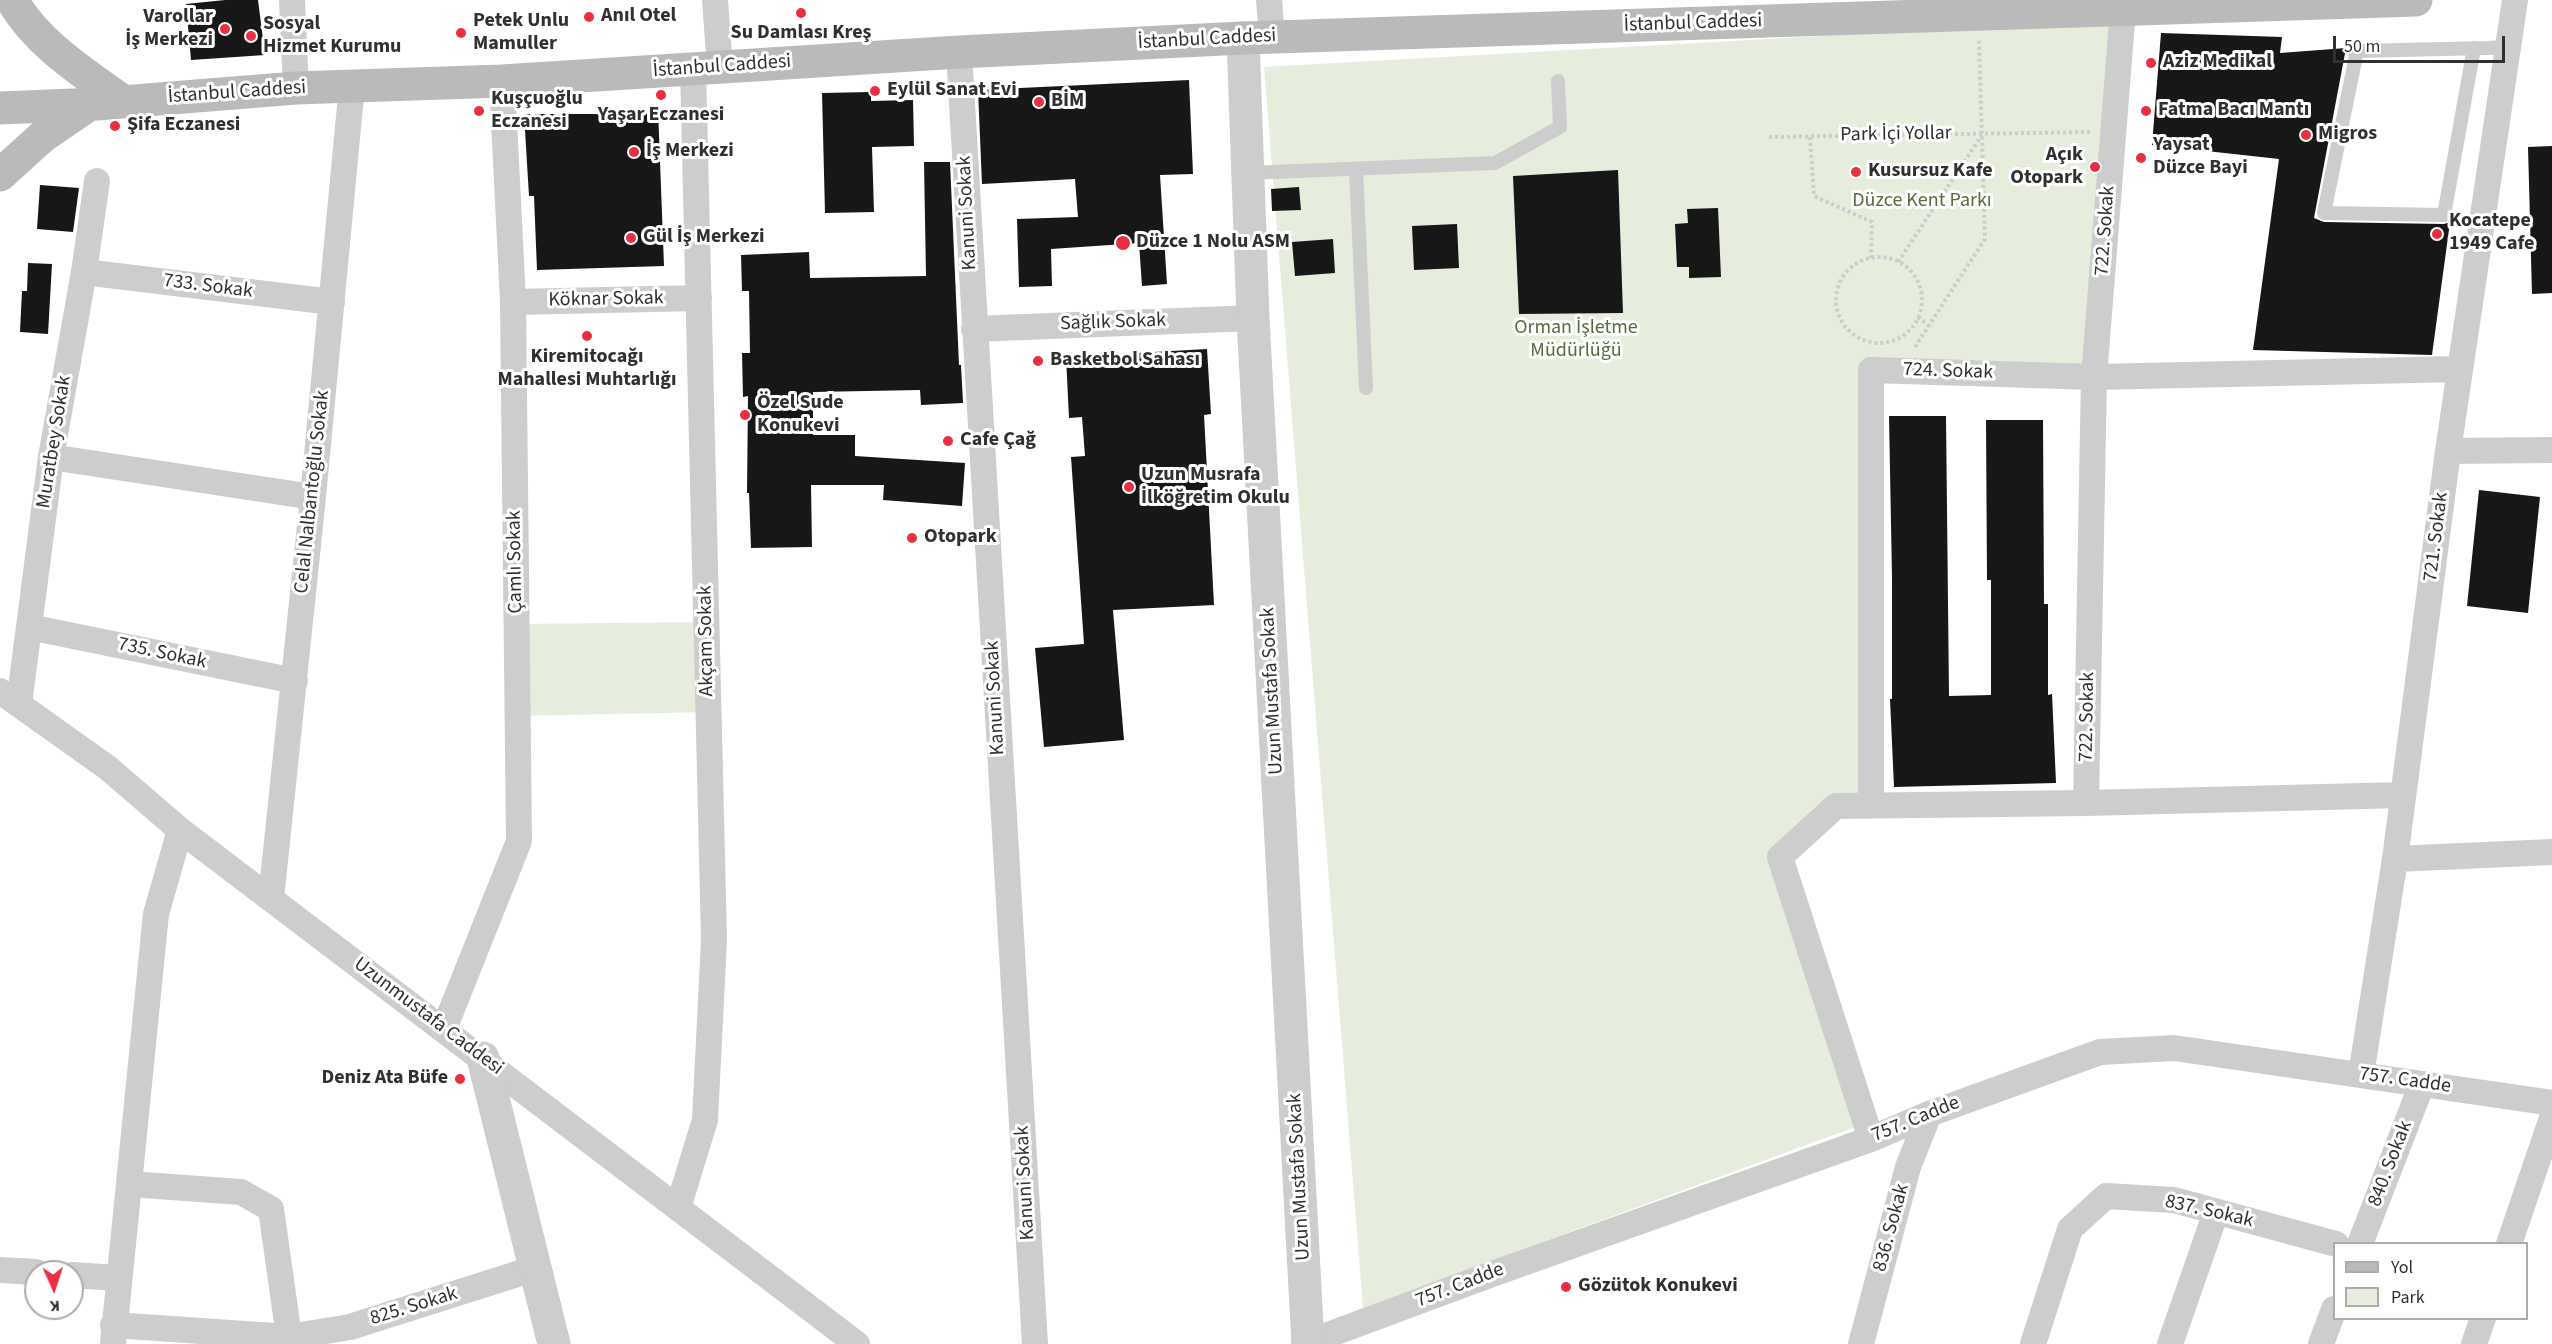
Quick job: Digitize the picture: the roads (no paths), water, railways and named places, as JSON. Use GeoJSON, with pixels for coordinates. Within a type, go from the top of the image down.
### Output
{"type":"FeatureCollection","features":[{"type":"Feature","properties":{"kind":"main road"},"geometry":{"type":"LineString","coordinates":[[12,0],[25,23],[74,65],[124,102]]}},
{"type":"Feature","properties":{"kind":"main road","name":"İstanbul Caddesi"},"geometry":{"type":"LineString","coordinates":[[0,108],[90,105],[296,88],[502,81],[959,52],[1257,38],[2416,0]]}},
{"type":"Feature","properties":{"kind":"main road"},"geometry":{"type":"LineString","coordinates":[[0,175],[43,136],[90,105]]}},
{"type":"Feature","properties":{"kind":"street"},"geometry":{"type":"LineString","coordinates":[[292,0],[296,88]]}},
{"type":"Feature","properties":{"kind":"street","name":"Akçam Sokak"},"geometry":{"type":"LineString","coordinates":[[678,1208],[705,1120],[714,940],[699,298],[707,69],[715,0]]}},
{"type":"Feature","properties":{"kind":"street"},"geometry":{"type":"LineString","coordinates":[[1257,38],[1269,0]]}},
{"type":"Feature","properties":{"kind":"street","name":"721. Sokak"},"geometry":{"type":"LineString","coordinates":[[2361,1075],[2395,859],[2448,451],[2515,0]]}},
{"type":"Feature","properties":{"kind":"street","name":"722. Sokak"},"geometry":{"type":"LineString","coordinates":[[2086,803],[2094,377],[2122,9]]}},
{"type":"Feature","properties":{"kind":"street","name":"Uzun Mustafa Sokak"},"geometry":{"type":"LineString","coordinates":[[1257,38],[1247,173],[1253,318],[1323,1341]]}},
{"type":"Feature","properties":{"kind":"street","name":"Kanuni Sokak"},"geometry":{"type":"LineString","coordinates":[[959,52],[1035,1344]]}},
{"type":"Feature","properties":{"kind":"street","name":"Çamlı Sokak"},"geometry":{"type":"LineString","coordinates":[[444,1029],[519,841],[513,302],[502,81]]}},
{"type":"Feature","properties":{"kind":"street","name":"Celal Nalbantoğlu Sokak"},"geometry":{"type":"LineString","coordinates":[[271,899],[295,681],[352,85]]}},
{"type":"Feature","properties":{"kind":"street","name":"Muratbey Sokak"},"geometry":{"type":"LineString","coordinates":[[10,697],[29,627],[51,456],[84,272],[97,181]]}},
{"type":"Feature","properties":{"kind":"street","name":"733. Sokak"},"geometry":{"type":"LineString","coordinates":[[84,272],[332,302]]}},
{"type":"Feature","properties":{"kind":"street","name":"Köknar Sokak"},"geometry":{"type":"LineString","coordinates":[[513,302],[699,298]]}},
{"type":"Feature","properties":{"kind":"street","name":"Sağlık Sokak"},"geometry":{"type":"LineString","coordinates":[[974,329],[1253,318]]}},
{"type":"Feature","properties":{"kind":"street","name":"724. Sokak"},"geometry":{"type":"LineString","coordinates":[[1871,804],[1871,370],[2094,377],[2460,369]]}},
{"type":"Feature","properties":{"kind":"street"},"geometry":{"type":"LineString","coordinates":[[2448,451],[2552,450]]}},
{"type":"Feature","properties":{"kind":"street"},"geometry":{"type":"LineString","coordinates":[[51,456],[313,497]]}},
{"type":"Feature","properties":{"kind":"street","name":"735. Sokak"},"geometry":{"type":"LineString","coordinates":[[29,627],[295,681]]}},
{"type":"Feature","properties":{"kind":"street","name":"Uzunmustafa Caddesi"},"geometry":{"type":"LineString","coordinates":[[10,697],[108,768],[180,830],[483,1058],[856,1344]]}},
{"type":"Feature","properties":{"kind":"street"},"geometry":{"type":"LineString","coordinates":[[1871,1139],[1780,857],[1836,806],[2086,803],[2403,795]]}},
{"type":"Feature","properties":{"kind":"street"},"geometry":{"type":"LineString","coordinates":[[113,1334],[156,914],[180,830]]}},
{"type":"Feature","properties":{"kind":"street"},"geometry":{"type":"LineString","coordinates":[[2395,859],[2552,852]]}},
{"type":"Feature","properties":{"kind":"street","name":"757. Cadde"},"geometry":{"type":"LineString","coordinates":[[1323,1341],[1492,1274],[1871,1139],[1929,1114],[2100,1052],[2174,1048],[2552,1102]]}},
{"type":"Feature","properties":{"kind":"street"},"geometry":{"type":"LineString","coordinates":[[483,1058],[533,1269],[554,1344]]}},
{"type":"Feature","properties":{"kind":"street","name":"840. Sokak"},"geometry":{"type":"LineString","coordinates":[[2361,1242],[2422,1084]]}},
{"type":"Feature","properties":{"kind":"street","name":"836. Sokak"},"geometry":{"type":"LineString","coordinates":[[1861,1344],[1908,1167],[1929,1114]]}},
{"type":"Feature","properties":{"kind":"street"},"geometry":{"type":"LineString","coordinates":[[2510,1242],[2552,1118]]}},
{"type":"Feature","properties":{"kind":"street"},"geometry":{"type":"LineString","coordinates":[[129,1184],[241,1192],[271,1209],[289,1337]]}},
{"type":"Feature","properties":{"kind":"street","name":"837. Sokak"},"geometry":{"type":"LineString","coordinates":[[2033,1344],[2070,1229],[2106,1196],[2175,1200],[2333,1243]]}},
{"type":"Feature","properties":{"kind":"street"},"geometry":{"type":"LineString","coordinates":[[2170,1344],[2216,1212]]}},
{"type":"Feature","properties":{"kind":"street","name":"825. Sokak"},"geometry":{"type":"LineString","coordinates":[[113,1334],[289,1337],[350,1327],[533,1269]]}},
{"type":"Feature","properties":{"kind":"street"},"geometry":{"type":"LineString","coordinates":[[0,1270],[24,1271]]}},
{"type":"Feature","properties":{"kind":"street"},"geometry":{"type":"LineString","coordinates":[[84,1276],[118,1278]]}},
{"type":"Feature","properties":{"kind":"street"},"geometry":{"type":"LineString","coordinates":[[2321,1344],[2333,1312]]}},
{"type":"Feature","properties":{"kind":"street"},"geometry":{"type":"LineString","coordinates":[[2474,1344],[2482,1320]]}},
{"type":"Feature","properties":{"kind":"lane"},"geometry":{"type":"LineString","coordinates":[[2474,48],[2444,215],[2324,213],[2357,51],[2508,47]]}},
{"type":"Feature","properties":{"kind":"lane"},"geometry":{"type":"LineString","coordinates":[[1247,173],[1495,164],[1560,127],[1558,81]]}},
{"type":"Feature","properties":{"kind":"lane"},"geometry":{"type":"LineString","coordinates":[[1356,169],[1366,388]]}},
{"type":"Feature","properties":{"kind":"place","name":"Su Damlası Kreş"},"geometry":{"type":"Point","coordinates":[801,13]}},
{"type":"Feature","properties":{"kind":"place","name":"Anıl Otel"},"geometry":{"type":"Point","coordinates":[589,17]}},
{"type":"Feature","properties":{"kind":"place","name":"Varollar İş Merkezi"},"geometry":{"type":"Point","coordinates":[225,29]}},
{"type":"Feature","properties":{"kind":"place","name":"Petek Unlu Mamuller"},"geometry":{"type":"Point","coordinates":[461,33]}},
{"type":"Feature","properties":{"kind":"place","name":"Sosyal Hizmet Kurumu"},"geometry":{"type":"Point","coordinates":[251,36]}},
{"type":"Feature","properties":{"kind":"place","name":"Aziz Medikal"},"geometry":{"type":"Point","coordinates":[2151,63]}},
{"type":"Feature","properties":{"kind":"place","name":"Eylül Sanat Evi"},"geometry":{"type":"Point","coordinates":[875,91]}},
{"type":"Feature","properties":{"kind":"place","name":"Yaşar Eczanesi"},"geometry":{"type":"Point","coordinates":[661,95]}},
{"type":"Feature","properties":{"kind":"place","name":"BİM"},"geometry":{"type":"Point","coordinates":[1039,102]}},
{"type":"Feature","properties":{"kind":"place","name":"Kuşçuoğlu Eczanesi"},"geometry":{"type":"Point","coordinates":[479,111]}},
{"type":"Feature","properties":{"kind":"place","name":"Fatma Bacı Mantı"},"geometry":{"type":"Point","coordinates":[2146,111]}},
{"type":"Feature","properties":{"kind":"place","name":"Şifa Eczanesi"},"geometry":{"type":"Point","coordinates":[115,126]}},
{"type":"Feature","properties":{"kind":"place","name":"Migros"},"geometry":{"type":"Point","coordinates":[2306,135]}},
{"type":"Feature","properties":{"kind":"place","name":"İş Merkezi"},"geometry":{"type":"Point","coordinates":[634,152]}},
{"type":"Feature","properties":{"kind":"place","name":"Yaysat Düzce Bayi"},"geometry":{"type":"Point","coordinates":[2141,158]}},
{"type":"Feature","properties":{"kind":"place","name":"Açık Otopark"},"geometry":{"type":"Point","coordinates":[2095,167]}},
{"type":"Feature","properties":{"kind":"place","name":"Kusursuz Kafe"},"geometry":{"type":"Point","coordinates":[1856,172]}},
{"type":"Feature","properties":{"kind":"place","name":"Kocatepe 1949 Cafe"},"geometry":{"type":"Point","coordinates":[2437,234]}},
{"type":"Feature","properties":{"kind":"place","name":"Gül İş Merkezi"},"geometry":{"type":"Point","coordinates":[631,238]}},
{"type":"Feature","properties":{"kind":"place","name":"Düzce 1 Nolu ASM"},"geometry":{"type":"Point","coordinates":[1123,243]}},
{"type":"Feature","properties":{"kind":"place","name":"Kiremitocağı Mahallesi Muhtarlığı"},"geometry":{"type":"Point","coordinates":[587,336]}},
{"type":"Feature","properties":{"kind":"place","name":"Basketbol Sahası"},"geometry":{"type":"Point","coordinates":[1038,361]}},
{"type":"Feature","properties":{"kind":"place","name":"Özel Sude Konukevi"},"geometry":{"type":"Point","coordinates":[745,415]}},
{"type":"Feature","properties":{"kind":"place","name":"Cafe Çağ"},"geometry":{"type":"Point","coordinates":[948,441]}},
{"type":"Feature","properties":{"kind":"place","name":"Uzun Musrafa İlköğretim Okulu"},"geometry":{"type":"Point","coordinates":[1129,487]}},
{"type":"Feature","properties":{"kind":"place","name":"Otopark"},"geometry":{"type":"Point","coordinates":[912,538]}},
{"type":"Feature","properties":{"kind":"place","name":"Deniz Ata Büfe"},"geometry":{"type":"Point","coordinates":[460,1079]}},
{"type":"Feature","properties":{"kind":"place","name":"Gözütok Konukevi"},"geometry":{"type":"Point","coordinates":[1566,1287]}},
{"type":"Feature","properties":{"kind":"park label","name":"Düzce Kent Parkı"},"geometry":{"type":"Point","coordinates":[1922,202]}},
{"type":"Feature","properties":{"kind":"park label","name":"Orman İşletme Müdürlüğü"},"geometry":{"type":"Point","coordinates":[1576,340]}}]}
